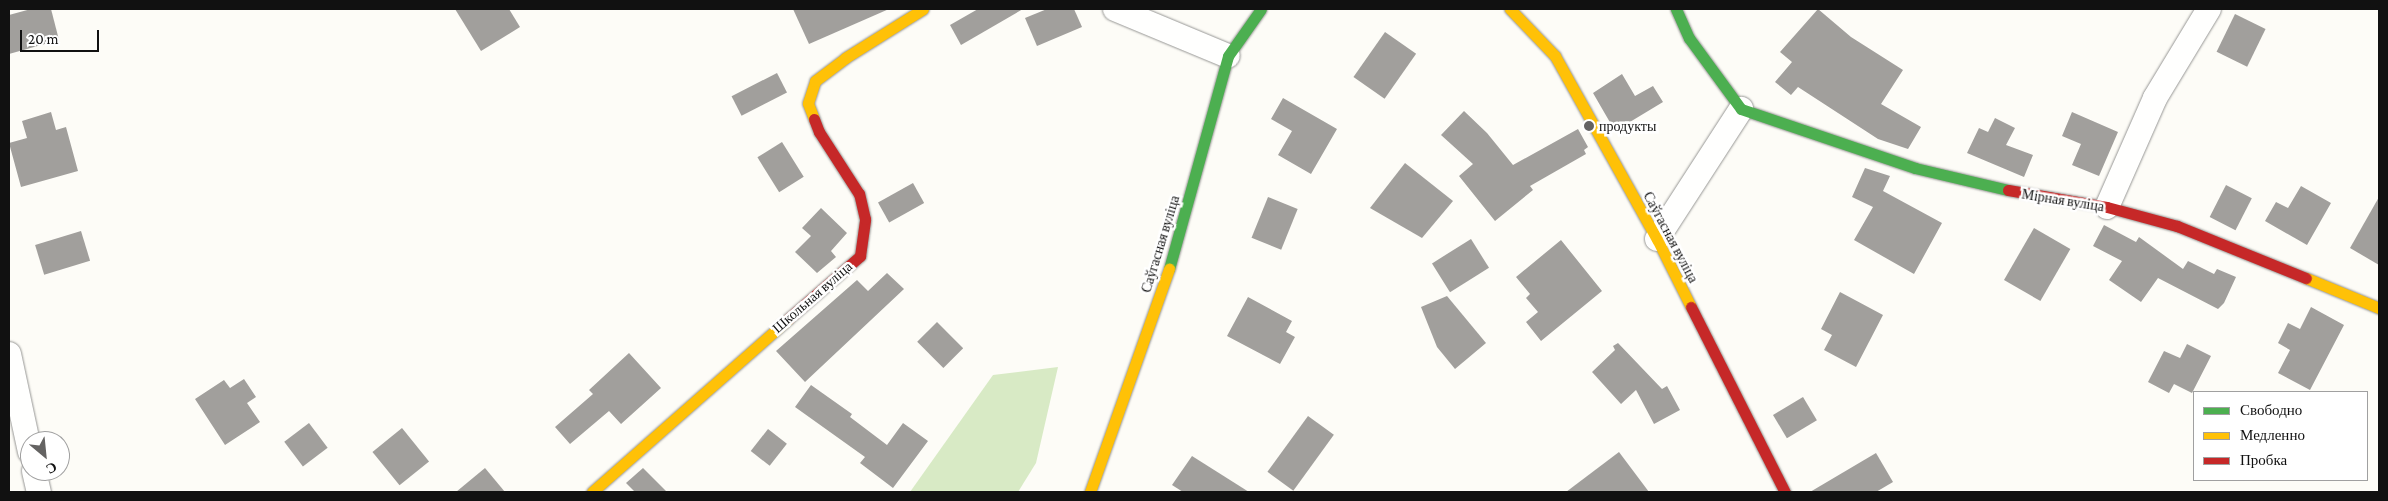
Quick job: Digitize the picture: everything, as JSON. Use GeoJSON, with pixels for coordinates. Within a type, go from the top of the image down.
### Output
{"type":"FeatureCollection","features":[{"type":"Feature","properties":{"kind":"street","name":"Школьная вуліца"},"geometry":{"type":"LineString","coordinates":[[592,492],[860,256],[864,219],[859,194],[819,132],[808,103],[815,81],[844,58],[923,9]]}},
{"type":"Feature","properties":{"kind":"street"},"geometry":{"type":"LineString","coordinates":[[1115,9],[1142,22],[1228,56]]}},
{"type":"Feature","properties":{"kind":"street","name":"Саўгасная вуліца"},"geometry":{"type":"LineString","coordinates":[[1090,492],[1172,262],[1228,56],[1261,9]]}},
{"type":"Feature","properties":{"kind":"street","name":"Саўгасная вуліца"},"geometry":{"type":"LineString","coordinates":[[1510,9],[1555,56],[1657,239],[1785,492]]}},
{"type":"Feature","properties":{"kind":"street"},"geometry":{"type":"LineString","coordinates":[[1657,239],[1741,109],[1689,38],[1676,9]]}},
{"type":"Feature","properties":{"kind":"street"},"geometry":{"type":"LineString","coordinates":[[2107,207],[2155,98],[2209,9]]}},
{"type":"Feature","properties":{"kind":"street","name":"Мірная вуліца"},"geometry":{"type":"LineString","coordinates":[[1741,109],[1915,168],[2010,191],[2107,207],[2176,226],[2379,308]]}},
{"type":"Feature","properties":{"kind":"street"},"geometry":{"type":"LineString","coordinates":[[9,354],[26,431]]}},
{"type":"Feature","properties":{"kind":"green space"},"geometry":{"type":"Polygon","coordinates":[[[1058,367],[1036,463],[1018,492],[910,492],[993,375],[1058,367]]]}},
{"type":"Feature","properties":{"kind":"building"},"geometry":{"type":"Polygon","coordinates":[[[31,9],[51,9],[59,40],[9,54],[9,15],[31,9]]]}},
{"type":"Feature","properties":{"kind":"building"},"geometry":{"type":"Polygon","coordinates":[[[455,9],[509,9],[520,27],[481,51],[455,9]]]}},
{"type":"Feature","properties":{"kind":"building"},"geometry":{"type":"Polygon","coordinates":[[[793,9],[889,9],[809,44],[793,9]]]}},
{"type":"Feature","properties":{"kind":"building"},"geometry":{"type":"Polygon","coordinates":[[[978,9],[1023,9],[961,45],[950,25],[978,9]]]}},
{"type":"Feature","properties":{"kind":"building"},"geometry":{"type":"Polygon","coordinates":[[[1047,9],[1074,9],[1082,27],[1037,46],[1025,18],[1047,9]]]}},
{"type":"Feature","properties":{"kind":"building"},"geometry":{"type":"Polygon","coordinates":[[[1818,9],[1851,37],[1903,70],[1881,104],[1921,127],[1908,149],[1878,139],[1798,87],[1791,95],[1775,82],[1792,62],[1780,52],[1818,9]]]}},
{"type":"Feature","properties":{"kind":"building"},"geometry":{"type":"Polygon","coordinates":[[[2235,14],[2266,29],[2247,67],[2217,52],[2235,14]]]}},
{"type":"Feature","properties":{"kind":"building"},"geometry":{"type":"Polygon","coordinates":[[[1385,32],[1416,54],[1385,99],[1353,77],[1385,32]]]}},
{"type":"Feature","properties":{"kind":"building"},"geometry":{"type":"Polygon","coordinates":[[[777,73],[787,93],[742,116],[732,96],[777,73]]]}},
{"type":"Feature","properties":{"kind":"building"},"geometry":{"type":"Polygon","coordinates":[[[1622,74],[1635,96],[1653,86],[1663,102],[1615,131],[1593,93],[1622,74]]]}},
{"type":"Feature","properties":{"kind":"building"},"geometry":{"type":"Polygon","coordinates":[[[1283,98],[1337,129],[1311,174],[1278,155],[1292,131],[1271,119],[1283,98]]]}},
{"type":"Feature","properties":{"kind":"building"},"geometry":{"type":"Polygon","coordinates":[[[1464,111],[1487,133],[1513,165],[1578,129],[1588,147],[1584,150],[1586,154],[1530,186],[1533,190],[1495,221],[1459,176],[1473,164],[1441,135],[1464,111]]]}},
{"type":"Feature","properties":{"kind":"building"},"geometry":{"type":"Polygon","coordinates":[[[51,112],[56,130],[66,127],[78,171],[21,187],[9,143],[27,138],[22,121],[51,112]]]}},
{"type":"Feature","properties":{"kind":"building"},"geometry":{"type":"Polygon","coordinates":[[[2072,112],[2118,132],[2099,176],[2072,165],[2081,144],[2062,136],[2072,112]]]}},
{"type":"Feature","properties":{"kind":"building"},"geometry":{"type":"Polygon","coordinates":[[[1995,118],[2015,128],[2006,145],[2033,155],[2024,177],[1967,153],[1979,128],[1988,132],[1995,118]]]}},
{"type":"Feature","properties":{"kind":"building"},"geometry":{"type":"Polygon","coordinates":[[[782,142],[804,177],[779,192],[757,157],[782,142]]]}},
{"type":"Feature","properties":{"kind":"building"},"geometry":{"type":"Polygon","coordinates":[[[1405,163],[1453,201],[1422,238],[1370,208],[1405,163]]]}},
{"type":"Feature","properties":{"kind":"building"},"geometry":{"type":"Polygon","coordinates":[[[1865,168],[1890,176],[1883,191],[1942,223],[1914,274],[1854,240],[1873,207],[1852,197],[1865,168]]]}},
{"type":"Feature","properties":{"kind":"building"},"geometry":{"type":"Polygon","coordinates":[[[913,183],[924,203],[889,223],[878,202],[913,183]]]}},
{"type":"Feature","properties":{"kind":"building"},"geometry":{"type":"Polygon","coordinates":[[[2226,185],[2252,198],[2235,230],[2210,217],[2226,185]]]}},
{"type":"Feature","properties":{"kind":"building"},"geometry":{"type":"Polygon","coordinates":[[[2301,186],[2331,203],[2307,245],[2265,221],[2276,202],[2288,208],[2301,186]]]}},
{"type":"Feature","properties":{"kind":"building"},"geometry":{"type":"Polygon","coordinates":[[[1268,197],[1298,209],[1281,250],[1252,238],[1268,197]]]}},
{"type":"Feature","properties":{"kind":"building"},"geometry":{"type":"Polygon","coordinates":[[[2379,197],[2379,265],[2350,248],[2379,197]]]}},
{"type":"Feature","properties":{"kind":"building"},"geometry":{"type":"Polygon","coordinates":[[[821,208],[847,233],[831,251],[836,257],[817,273],[795,252],[811,236],[802,228],[821,208]]]}},
{"type":"Feature","properties":{"kind":"building"},"geometry":{"type":"Polygon","coordinates":[[[2104,225],[2136,242],[2139,237],[2183,269],[2188,261],[2214,274],[2217,269],[2236,277],[2224,303],[2218,309],[2158,278],[2141,302],[2109,280],[2122,261],[2093,246],[2104,225]]]}},
{"type":"Feature","properties":{"kind":"building"},"geometry":{"type":"Polygon","coordinates":[[[2034,228],[2070,249],[2040,301],[2004,280],[2034,228]]]}},
{"type":"Feature","properties":{"kind":"building"},"geometry":{"type":"Polygon","coordinates":[[[81,231],[90,261],[44,275],[35,245],[81,231]]]}},
{"type":"Feature","properties":{"kind":"building"},"geometry":{"type":"Polygon","coordinates":[[[1471,239],[1489,268],[1450,292],[1432,263],[1471,239]]]}},
{"type":"Feature","properties":{"kind":"building"},"geometry":{"type":"Polygon","coordinates":[[[1561,240],[1602,291],[1541,341],[1526,322],[1538,312],[1526,298],[1530,294],[1516,277],[1561,240]]]}},
{"type":"Feature","properties":{"kind":"building"},"geometry":{"type":"Polygon","coordinates":[[[887,273],[904,289],[805,382],[776,351],[857,280],[868,291],[887,273]]]}},
{"type":"Feature","properties":{"kind":"building"},"geometry":{"type":"Polygon","coordinates":[[[1840,292],[1883,315],[1856,367],[1824,350],[1832,335],[1821,329],[1840,292]]]}},
{"type":"Feature","properties":{"kind":"building"},"geometry":{"type":"Polygon","coordinates":[[[1447,296],[1486,343],[1455,369],[1437,347],[1421,307],[1447,296]]]}},
{"type":"Feature","properties":{"kind":"building"},"geometry":{"type":"Polygon","coordinates":[[[1248,297],[1292,321],[1286,332],[1295,337],[1280,364],[1227,336],[1248,297]]]}},
{"type":"Feature","properties":{"kind":"building"},"geometry":{"type":"Polygon","coordinates":[[[2311,307],[2344,325],[2310,390],[2278,373],[2290,350],[2278,343],[2288,323],[2300,329],[2311,307]]]}},
{"type":"Feature","properties":{"kind":"building"},"geometry":{"type":"Polygon","coordinates":[[[937,322],[963,348],[943,368],[917,342],[937,322]]]}},
{"type":"Feature","properties":{"kind":"building"},"geometry":{"type":"Polygon","coordinates":[[[1618,343],[1662,389],[1667,386],[1680,410],[1654,424],[1636,390],[1621,404],[1592,372],[1615,350],[1613,346],[1618,343]]]}},
{"type":"Feature","properties":{"kind":"building"},"geometry":{"type":"Polygon","coordinates":[[[2187,344],[2211,356],[2192,393],[2174,384],[2169,393],[2148,382],[2164,351],[2180,358],[2187,344]]]}},
{"type":"Feature","properties":{"kind":"building"},"geometry":{"type":"Polygon","coordinates":[[[629,353],[661,388],[621,424],[609,411],[570,444],[555,427],[593,394],[589,390],[629,353]]]}},
{"type":"Feature","properties":{"kind":"building"},"geometry":{"type":"Polygon","coordinates":[[[244,379],[256,397],[247,403],[260,422],[225,445],[195,399],[224,380],[230,388],[244,379]]]}},
{"type":"Feature","properties":{"kind":"building"},"geometry":{"type":"Polygon","coordinates":[[[811,385],[852,414],[850,417],[887,445],[903,423],[928,441],[893,488],[860,463],[865,457],[795,407],[811,385]]]}},
{"type":"Feature","properties":{"kind":"building"},"geometry":{"type":"Polygon","coordinates":[[[1803,397],[1817,420],[1787,438],[1773,415],[1803,397]]]}},
{"type":"Feature","properties":{"kind":"building"},"geometry":{"type":"Polygon","coordinates":[[[1308,416],[1334,435],[1293,491],[1267,472],[1308,416]]]}},
{"type":"Feature","properties":{"kind":"building"},"geometry":{"type":"Polygon","coordinates":[[[309,423],[328,448],[303,466],[284,442],[309,423]]]}},
{"type":"Feature","properties":{"kind":"building"},"geometry":{"type":"Polygon","coordinates":[[[402,428],[429,461],[400,485],[372,452],[402,428]]]}},
{"type":"Feature","properties":{"kind":"building"},"geometry":{"type":"Polygon","coordinates":[[[768,429],[787,444],[770,466],[751,451],[768,429]]]}},
{"type":"Feature","properties":{"kind":"building"},"geometry":{"type":"Polygon","coordinates":[[[1619,452],[1649,492],[1566,492],[1619,452]]]}},
{"type":"Feature","properties":{"kind":"building"},"geometry":{"type":"Polygon","coordinates":[[[1876,453],[1893,482],[1876,492],[1810,492],[1876,453]]]}},
{"type":"Feature","properties":{"kind":"building"},"geometry":{"type":"Polygon","coordinates":[[[1192,456],[1249,492],[1183,492],[1172,485],[1192,456]]]}},
{"type":"Feature","properties":{"kind":"building"},"geometry":{"type":"Polygon","coordinates":[[[485,468],[505,492],[456,492],[485,468]]]}},
{"type":"Feature","properties":{"kind":"building"},"geometry":{"type":"Polygon","coordinates":[[[643,468],[667,492],[635,492],[626,483],[643,468]]]}},
{"type":"Feature","properties":{"kind":"traffic: fast"},"geometry":{"type":"LineString","coordinates":[[1169,269],[1228,56],[1261,9]]}},
{"type":"Feature","properties":{"kind":"traffic: fast"},"geometry":{"type":"LineString","coordinates":[[1676,9],[1689,38],[1741,109],[1915,168],[2008,190]]}},
{"type":"Feature","properties":{"kind":"traffic: slow"},"geometry":{"type":"LineString","coordinates":[[814,119],[808,103],[815,81],[845,58],[923,9]]}},
{"type":"Feature","properties":{"kind":"traffic: slow"},"geometry":{"type":"LineString","coordinates":[[1510,9],[1555,56],[1657,239],[1691,307]]}},
{"type":"Feature","properties":{"kind":"traffic: slow"},"geometry":{"type":"LineString","coordinates":[[1090,492],[1169,269]]}},
{"type":"Feature","properties":{"kind":"traffic: slow"},"geometry":{"type":"LineString","coordinates":[[2306,278],[2379,308]]}},
{"type":"Feature","properties":{"kind":"traffic: slow"},"geometry":{"type":"LineString","coordinates":[[592,492],[788,319]]}},
{"type":"Feature","properties":{"kind":"traffic: jam"},"geometry":{"type":"LineString","coordinates":[[788,319],[860,256],[865,219],[859,194],[819,132],[814,119]]}},
{"type":"Feature","properties":{"kind":"traffic: jam"},"geometry":{"type":"LineString","coordinates":[[2008,190],[2107,207],[2177,226],[2306,278]]}},
{"type":"Feature","properties":{"kind":"traffic: jam"},"geometry":{"type":"LineString","coordinates":[[1691,307],[1785,492]]}},
{"type":"Feature","properties":{"kind":"place","name":"продукты"},"geometry":{"type":"Point","coordinates":[1589,126]}}]}
